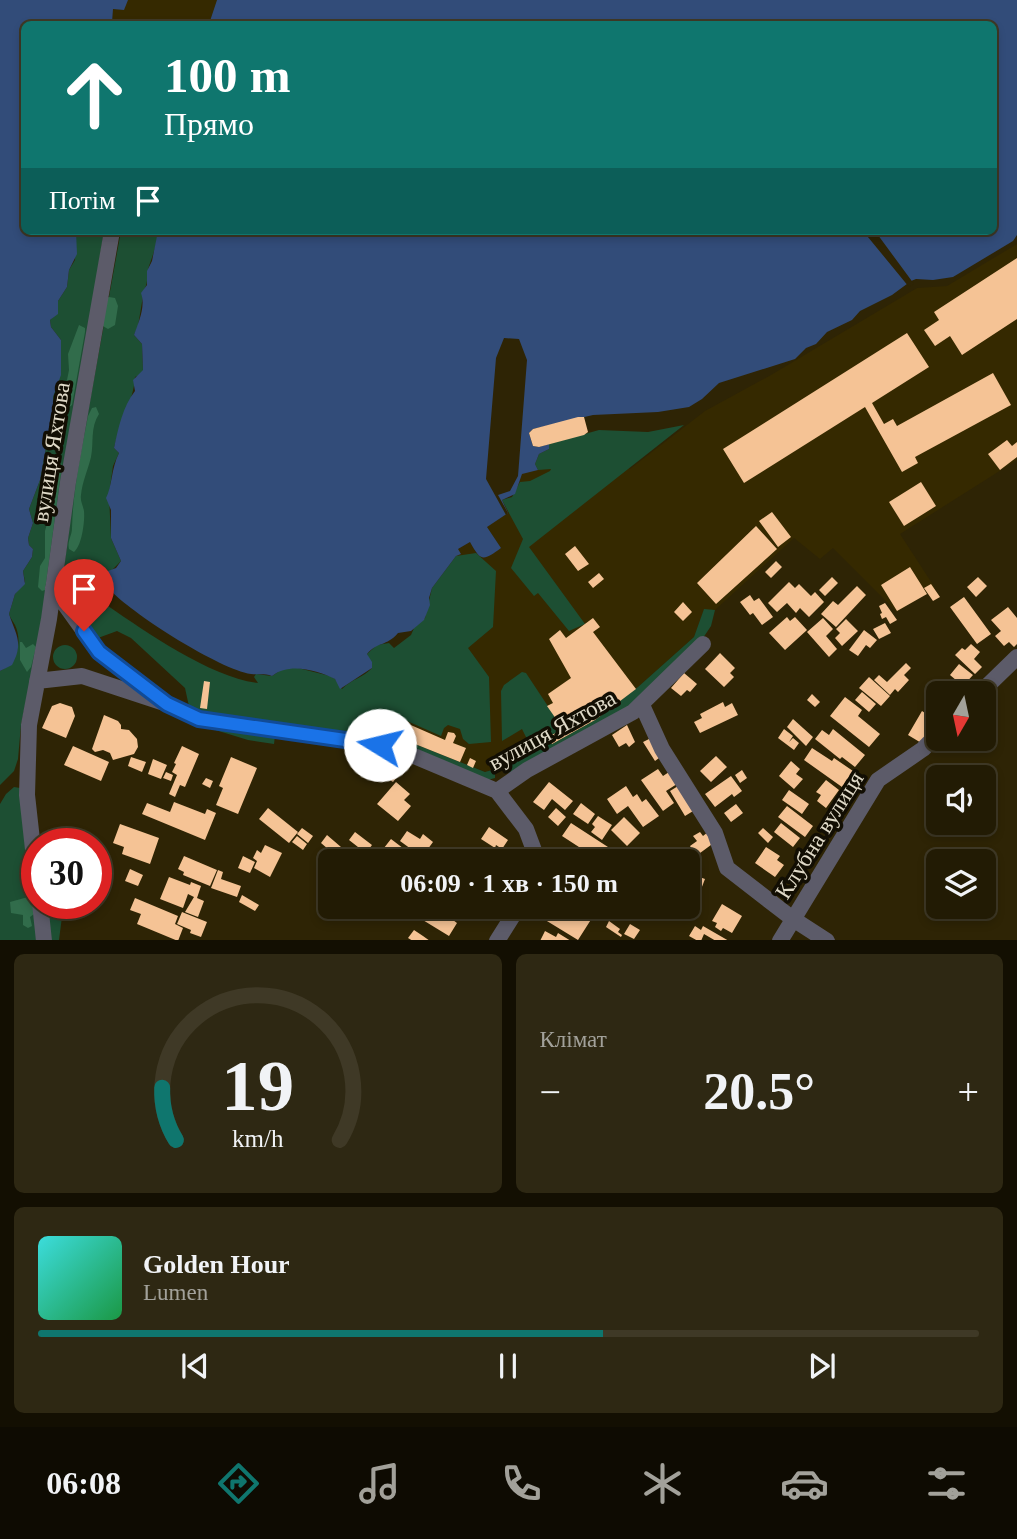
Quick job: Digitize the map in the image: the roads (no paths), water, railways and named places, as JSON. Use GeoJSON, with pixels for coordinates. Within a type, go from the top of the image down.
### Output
{"type":"FeatureCollection","features":[{"type":"Feature","properties":{"kind":"street","name":"вулиця Яхтова"},"geometry":{"type":"LineString","coordinates":[[29,828],[26,777],[29,725],[50,619],[68,482],[111,235]]}},
{"type":"Feature","properties":{"kind":"street"},"geometry":{"type":"LineString","coordinates":[[53,588],[99,652],[167,704]]}},
{"type":"Feature","properties":{"kind":"street","name":"вулиця Яхтова"},"geometry":{"type":"LineString","coordinates":[[37,681],[82,676],[167,704],[199,719],[380,745],[407,753],[497,791],[527,770],[633,712],[703,644]]}},
{"type":"Feature","properties":{"kind":"street"},"geometry":{"type":"LineString","coordinates":[[993,681],[1017,657]]}},
{"type":"Feature","properties":{"kind":"street"},"geometry":{"type":"LineString","coordinates":[[642,705],[662,749],[715,833],[727,868],[793,919],[827,940]]}},
{"type":"Feature","properties":{"kind":"street","name":"Клубна вулиця"},"geometry":{"type":"LineString","coordinates":[[780,940],[878,780],[926,745]]}},
{"type":"Feature","properties":{"kind":"street"},"geometry":{"type":"LineString","coordinates":[[497,791],[526,829],[534,849]]}},
{"type":"Feature","properties":{"kind":"street"},"geometry":{"type":"LineString","coordinates":[[42,919],[44,940]]}},
{"type":"Feature","properties":{"kind":"street"},"geometry":{"type":"LineString","coordinates":[[497,940],[511,919]]}},
{"type":"Feature","properties":{"kind":"water"},"geometry":{"type":"Polygon","coordinates":[[[0,0],[128,0],[124,10],[113,9],[112,21],[21,21],[21,235],[76,235],[77,254],[69,270],[67,287],[58,301],[58,314],[50,320],[51,327],[61,340],[61,375],[53,397],[40,480],[29,509],[33,523],[28,538],[33,549],[32,557],[23,571],[25,584],[15,594],[9,614],[18,639],[18,651],[12,665],[0,671],[0,0]]]}},
{"type":"Feature","properties":{"kind":"water"},"geometry":{"type":"Polygon","coordinates":[[[217,0],[1017,0],[1017,235],[1013,241],[953,277],[911,281],[892,295],[860,311],[852,320],[827,332],[795,359],[719,383],[689,407],[658,412],[593,415],[533,429],[529,433],[533,446],[549,444],[549,449],[539,454],[535,464],[538,470],[522,474],[515,494],[502,500],[508,513],[487,527],[501,548],[486,557],[480,556],[470,542],[458,549],[461,554],[456,556],[432,588],[430,605],[424,620],[411,631],[398,633],[371,650],[367,654],[372,668],[340,689],[335,679],[312,670],[286,669],[272,676],[251,674],[199,652],[139,614],[112,592],[107,576],[108,571],[116,568],[121,561],[111,538],[111,510],[106,498],[119,453],[114,448],[119,426],[135,391],[133,380],[143,370],[142,344],[134,335],[142,309],[141,293],[147,285],[147,271],[157,235],[997,235],[997,21],[210,21],[217,0]]]}}]}
